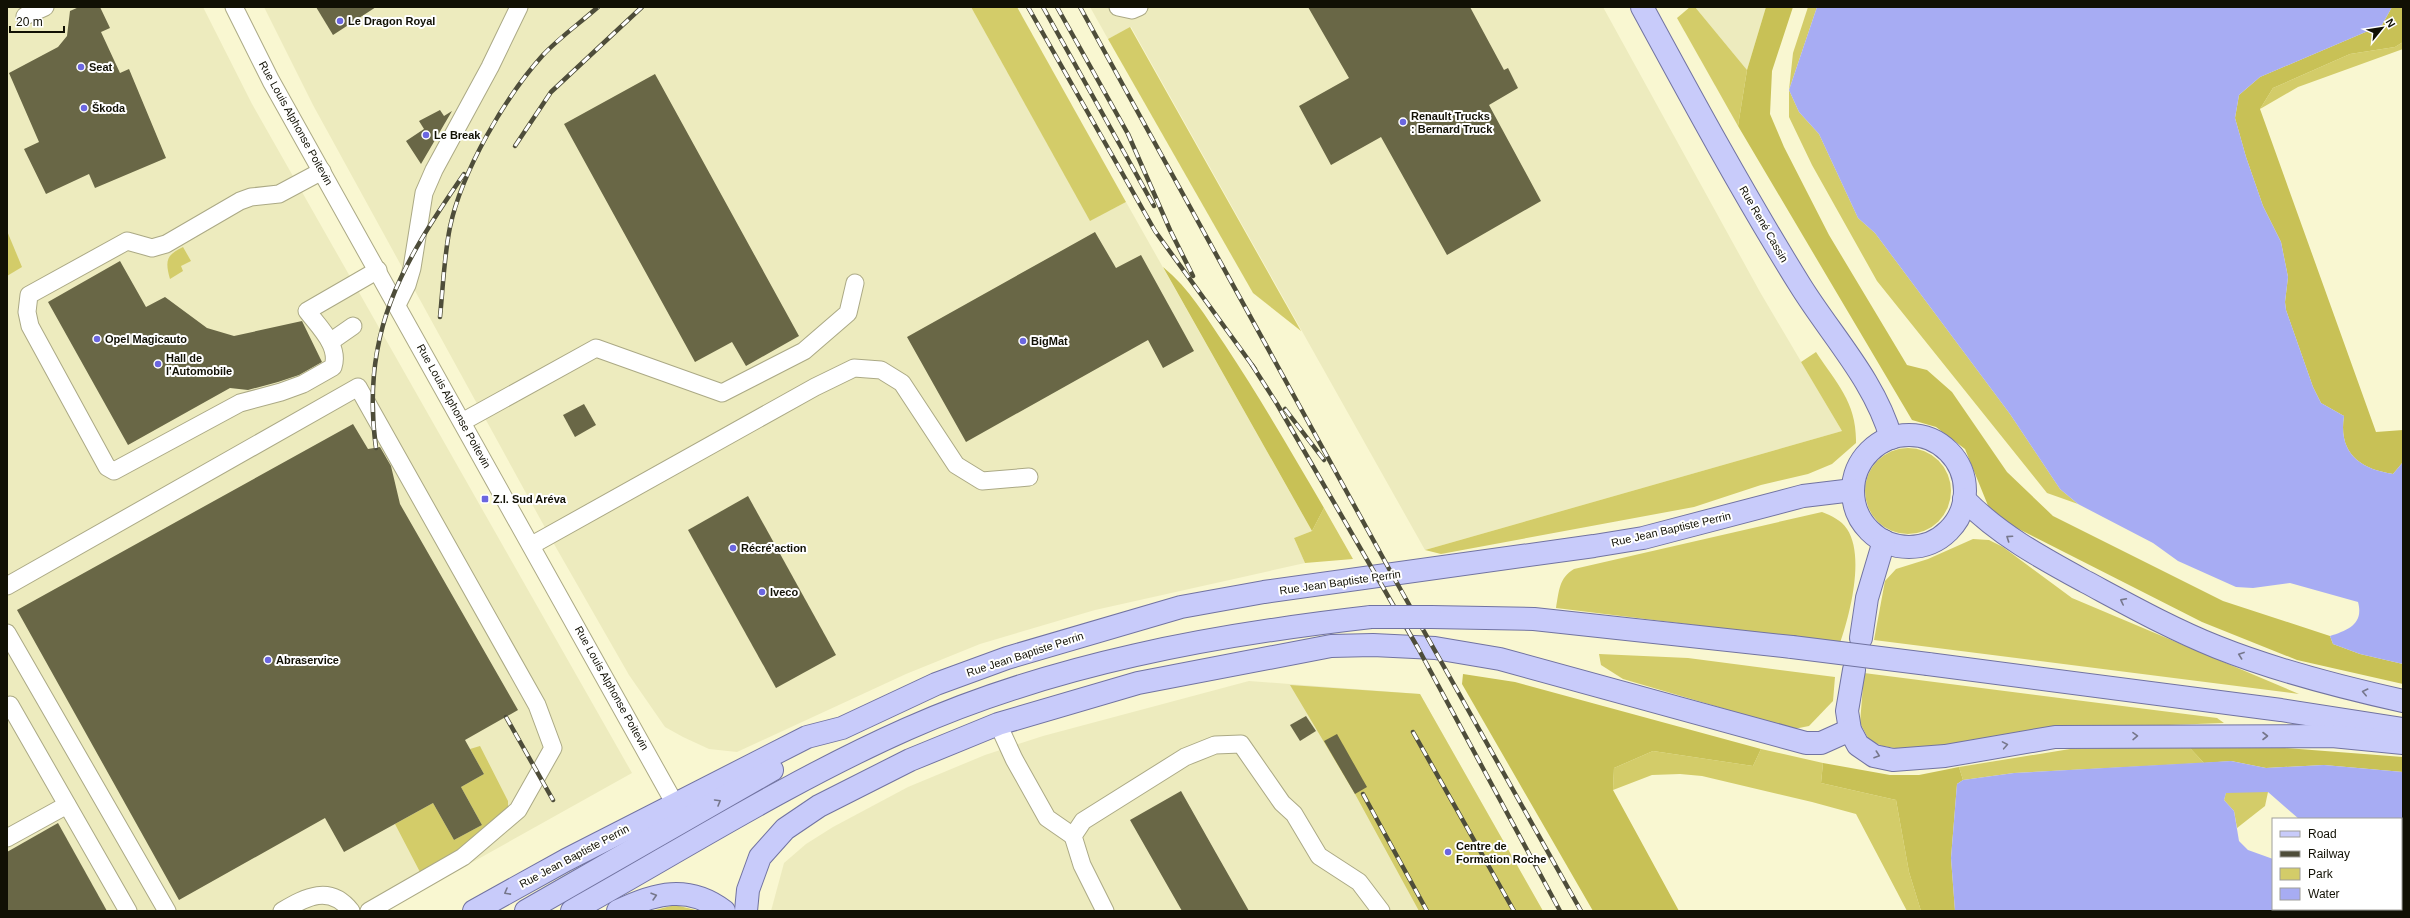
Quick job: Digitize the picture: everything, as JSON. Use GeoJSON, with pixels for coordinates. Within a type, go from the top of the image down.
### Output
{"type":"FeatureCollection","features":[{"type":"Feature","properties":{"kind":"main road","name":"Rue René Cassin"},"geometry":{"type":"LineString","coordinates":[[1642,7],[1698,110],[1800,285],[1874,394],[1891,438]]}},
{"type":"Feature","properties":{"kind":"main road"},"geometry":{"type":"LineString","coordinates":[[1907,435],[1923,437],[1938,443],[1951,454],[1960,467],[1964,483],[1964,499],[1959,516],[1949,530],[1935,541],[1918,546],[1901,546],[1884,541],[1868,529],[1856,511],[1853,490],[1856,473],[1863,458],[1875,446],[1891,438],[1907,435]]}},
{"type":"Feature","properties":{"kind":"main road","name":"Rue Jean Baptiste Perrin"},"geometry":{"type":"LineString","coordinates":[[526,911],[812,747],[842,728],[936,684],[1007,658],[1181,607],[1264,592],[1601,545],[1664,532],[1804,496],[1853,490]]}},
{"type":"Feature","properties":{"kind":"main road"},"geometry":{"type":"LineString","coordinates":[[1964,499],[1984,520],[2046,560],[2156,618],[2210,644],[2270,666],[2330,684],[2403,701]]}},
{"type":"Feature","properties":{"kind":"main road"},"geometry":{"type":"LineString","coordinates":[[1861,638],[1867,598],[1884,541]]}},
{"type":"Feature","properties":{"kind":"main road"},"geometry":{"type":"LineString","coordinates":[[572,911],[770,800],[864,750],[947,713],[1014,689],[1099,664],[1176,646],[1294,626],[1371,618],[1431,617],[1534,619],[1792,647],[1928,664],[2281,710],[2403,730]]}},
{"type":"Feature","properties":{"kind":"main road"},"geometry":{"type":"LineString","coordinates":[[746,911],[750,885],[760,857],[785,829],[819,806],[910,760],[998,724],[1138,683],[1331,646],[1373,645],[1435,648],[1500,659],[1806,743],[1822,743],[1850,730]]}},
{"type":"Feature","properties":{"kind":"main road"},"geometry":{"type":"LineString","coordinates":[[1854,670],[1847,711],[1850,730],[1858,745],[1874,756],[1893,760],[1946,756],[2055,737],[2332,736],[2403,743]]}},
{"type":"Feature","properties":{"kind":"main road"},"geometry":{"type":"LineString","coordinates":[[2281,710],[2403,721]]}},
{"type":"Feature","properties":{"kind":"main road","name":"Rue Jean Baptiste Perrin"},"geometry":{"type":"LineString","coordinates":[[474,911],[566,860],[675,804],[808,738],[842,728]]}},
{"type":"Feature","properties":{"kind":"main road"},"geometry":{"type":"LineString","coordinates":[[618,911],[666,893],[697,897],[724,911]]}},
{"type":"Feature","properties":{"kind":"street"},"geometry":{"type":"LineString","coordinates":[[25,16],[45,7]]}},
{"type":"Feature","properties":{"kind":"street","name":"Rue Louis Alphonse Poitevin"},"geometry":{"type":"LineString","coordinates":[[234,7],[271,81],[532,545],[675,804]]}},
{"type":"Feature","properties":{"kind":"street"},"geometry":{"type":"LineString","coordinates":[[397,306],[407,285],[412,268],[424,193],[434,170],[490,68],[519,7]]}},
{"type":"Feature","properties":{"kind":"street"},"geometry":{"type":"LineString","coordinates":[[1118,7],[1132,10],[1139,7]]}},
{"type":"Feature","properties":{"kind":"street"},"geometry":{"type":"LineString","coordinates":[[322,171],[279,194],[251,196],[240,201],[166,244],[152,248],[128,241],[29,295],[27,312],[30,326],[107,467],[114,471],[240,403],[281,392],[326,372],[333,367],[336,358],[330,342],[307,311],[378,270]]}},
{"type":"Feature","properties":{"kind":"street"},"geometry":{"type":"LineString","coordinates":[[462,422],[596,348],[722,392],[804,351],[848,313],[855,283]]}},
{"type":"Feature","properties":{"kind":"street"},"geometry":{"type":"LineString","coordinates":[[330,342],[353,326]]}},
{"type":"Feature","properties":{"kind":"street"},"geometry":{"type":"LineString","coordinates":[[532,545],[814,387],[854,368],[881,370],[902,383],[956,465],[982,481],[1029,477]]}},
{"type":"Feature","properties":{"kind":"street"},"geometry":{"type":"LineString","coordinates":[[7,586],[358,387],[537,705],[552,748],[518,810],[463,857],[369,911]]}},
{"type":"Feature","properties":{"kind":"street"},"geometry":{"type":"LineString","coordinates":[[7,633],[167,911]]}},
{"type":"Feature","properties":{"kind":"street"},"geometry":{"type":"LineString","coordinates":[[7,706],[10,705],[128,911]]}},
{"type":"Feature","properties":{"kind":"street"},"geometry":{"type":"LineString","coordinates":[[998,724],[1014,759],[1047,818],[1073,836],[1082,866],[1105,911]]}},
{"type":"Feature","properties":{"kind":"street"},"geometry":{"type":"LineString","coordinates":[[1073,836],[1083,821],[1185,757],[1214,745],[1241,744],[1282,803],[1294,814],[1319,856],[1359,882],[1381,911]]}},
{"type":"Feature","properties":{"kind":"street"},"geometry":{"type":"LineString","coordinates":[[675,804],[699,812]]}},
{"type":"Feature","properties":{"kind":"street","name":"Rue Jean Baptiste Perrin"},"geometry":{"type":"LineString","coordinates":[[547,899],[581,867],[674,815],[675,804]]}},
{"type":"Feature","properties":{"kind":"street"},"geometry":{"type":"LineString","coordinates":[[7,838],[67,805]]}},
{"type":"Feature","properties":{"kind":"street"},"geometry":{"type":"LineString","coordinates":[[282,911],[307,897],[328,895],[346,905],[351,911]]}},
{"type":"Feature","properties":{"kind":"shaded area"},"geometry":{"type":"Polygon","coordinates":[[[7,7],[203,7],[252,104],[632,773],[385,911],[7,911],[7,7]]]}},
{"type":"Feature","properties":{"kind":"shaded area"},"geometry":{"type":"Polygon","coordinates":[[[264,7],[971,7],[1090,220],[1126,202],[1312,531],[1294,538],[1305,563],[1095,610],[980,644],[906,674],[737,752],[709,749],[683,737],[665,727],[629,675],[554,544],[313,105],[264,7]]]}},
{"type":"Feature","properties":{"kind":"shaded area"},"geometry":{"type":"Polygon","coordinates":[[[1090,7],[1603,7],[1760,292],[1842,431],[1425,550],[1131,27],[1108,39],[1090,7]]]}},
{"type":"Feature","properties":{"kind":"shaded area"},"geometry":{"type":"Polygon","coordinates":[[[1695,7],[1766,7],[1747,70],[1695,7]]]}},
{"type":"Feature","properties":{"kind":"shaded area"},"geometry":{"type":"Polygon","coordinates":[[[1766,7],[1793,7],[1772,71],[1770,114],[1784,147],[1829,235],[1907,365],[1927,370],[1952,392],[2007,472],[2053,516],[2223,601],[2330,636],[2333,644],[2360,654],[2403,664],[2403,684],[2297,660],[2202,622],[2005,522],[1989,508],[1965,449],[1936,427],[1912,420],[1738,126],[1747,70],[1766,7]]]}},
{"type":"Feature","properties":{"kind":"shaded area"},"geometry":{"type":"Polygon","coordinates":[[[2392,7],[2403,7],[2403,42],[2395,47],[2350,54],[2273,88],[2260,109],[2376,432],[2403,430],[2403,462],[2393,474],[2381,472],[2371,468],[2361,463],[2354,457],[2344,440],[2344,416],[2321,403],[2313,387],[2286,310],[2285,302],[2288,277],[2281,242],[2263,206],[2246,157],[2235,118],[2239,95],[2260,77],[2382,25],[2392,7]]]}},
{"type":"Feature","properties":{"kind":"shaded area"},"geometry":{"type":"Polygon","coordinates":[[[1163,267],[1181,284],[1197,303],[1263,405],[1324,508],[1312,531],[1163,267]]]}},
{"type":"Feature","properties":{"kind":"shaded area"},"geometry":{"type":"Polygon","coordinates":[[[1463,674],[1515,682],[1761,749],[1753,766],[1653,751],[1614,768],[1613,790],[1679,911],[1593,911],[1462,684],[1463,674]]]}},
{"type":"Feature","properties":{"kind":"shaded area"},"geometry":{"type":"Polygon","coordinates":[[[1249,681],[1420,694],[1543,911],[771,911],[784,863],[806,844],[833,827],[908,787],[985,755],[1043,736],[1249,681]]]}},
{"type":"Feature","properties":{"kind":"shaded area"},"geometry":{"type":"Polygon","coordinates":[[[2246,745],[2403,757],[2403,772],[2324,765],[2266,768],[2231,761],[2204,763],[2188,746],[2246,745]]]}},
{"type":"Feature","properties":{"kind":"shaded area"},"geometry":{"type":"Polygon","coordinates":[[[1823,763],[1890,775],[1919,775],[1959,767],[1963,780],[1957,784],[1951,858],[1955,911],[1921,911],[1909,872],[1896,800],[1821,783],[1823,763]]]}},
{"type":"Feature","properties":{"kind":"green space"},"geometry":{"type":"Polygon","coordinates":[[[971,7],[1017,7],[1126,202],[1090,221],[971,7]]]}},
{"type":"Feature","properties":{"kind":"green space"},"geometry":{"type":"Polygon","coordinates":[[[1690,7],[1695,7],[1747,70],[1738,126],[1677,18],[1690,7]]]}},
{"type":"Feature","properties":{"kind":"green space"},"geometry":{"type":"Polygon","coordinates":[[[1808,7],[1817,7],[1789,90],[1793,53],[1808,7]]]}},
{"type":"Feature","properties":{"kind":"green space"},"geometry":{"type":"Polygon","coordinates":[[[1130,27],[1301,331],[1253,293],[1108,39],[1130,27]]]}},
{"type":"Feature","properties":{"kind":"green space"},"geometry":{"type":"Polygon","coordinates":[[[2403,42],[2403,49],[2298,87],[2260,109],[2273,88],[2350,54],[2395,47],[2403,42]]]}},
{"type":"Feature","properties":{"kind":"green space"},"geometry":{"type":"Polygon","coordinates":[[[1789,90],[1799,112],[1819,134],[1858,218],[1875,233],[2010,414],[2060,489],[2078,504],[2047,493],[1877,281],[1812,165],[1789,117],[1789,90]]]}},
{"type":"Feature","properties":{"kind":"green space"},"geometry":{"type":"Polygon","coordinates":[[[7,231],[22,267],[7,276],[7,231]]]}},
{"type":"Feature","properties":{"kind":"green space"},"geometry":{"type":"Polygon","coordinates":[[[183,247],[191,261],[181,266],[183,271],[170,279],[167,263],[168,259],[173,253],[183,247]]]}},
{"type":"Feature","properties":{"kind":"green space"},"geometry":{"type":"Polygon","coordinates":[[[1816,352],[1844,394],[1853,416],[1855,429],[1856,443],[1832,464],[1808,474],[1761,485],[1694,507],[1441,554],[1425,550],[1842,431],[1801,362],[1816,352]]]}},
{"type":"Feature","properties":{"kind":"green space"},"geometry":{"type":"Polygon","coordinates":[[[1908,448],[1924,451],[1932,455],[1944,467],[1948,475],[1951,491],[1948,507],[1944,515],[1932,527],[1924,531],[1908,534],[1892,531],[1884,527],[1872,515],[1868,507],[1865,491],[1868,475],[1872,467],[1884,455],[1892,451],[1908,448]]]}},
{"type":"Feature","properties":{"kind":"green space"},"geometry":{"type":"Polygon","coordinates":[[[1324,508],[1353,559],[1305,563],[1294,538],[1312,531],[1324,508]]]}},
{"type":"Feature","properties":{"kind":"green space"},"geometry":{"type":"Polygon","coordinates":[[[1822,512],[1836,519],[1845,526],[1852,540],[1855,554],[1854,585],[1848,617],[1840,643],[1556,608],[1560,586],[1565,576],[1574,569],[1822,512]]]}},
{"type":"Feature","properties":{"kind":"green space"},"geometry":{"type":"Polygon","coordinates":[[[1973,539],[1989,540],[2003,547],[2072,598],[2299,694],[1874,640],[1885,581],[1896,569],[1928,559],[1973,539]]]}},
{"type":"Feature","properties":{"kind":"green space"},"geometry":{"type":"Polygon","coordinates":[[[1599,654],[1688,658],[1835,677],[1833,701],[1809,726],[1794,729],[1623,679],[1601,665],[1599,654]]]}},
{"type":"Feature","properties":{"kind":"green space"},"geometry":{"type":"Polygon","coordinates":[[[1864,673],[2217,718],[2224,723],[2059,729],[1926,748],[1902,749],[1882,746],[1869,740],[1860,723],[1864,673]]]}},
{"type":"Feature","properties":{"kind":"green space","name":"Centre de Formation Roche"},"geometry":{"type":"Polygon","coordinates":[[[1290,685],[1420,694],[1543,911],[1419,911],[1355,794],[1290,685]]]}},
{"type":"Feature","properties":{"kind":"green space"},"geometry":{"type":"Polygon","coordinates":[[[480,746],[508,801],[508,808],[469,844],[420,872],[395,824],[433,803],[454,840],[482,825],[461,787],[484,774],[470,749],[480,746]]]}},
{"type":"Feature","properties":{"kind":"green space"},"geometry":{"type":"Polygon","coordinates":[[[2188,746],[2204,763],[2014,773],[1963,780],[1959,767],[2070,749],[2188,746]]]}},
{"type":"Feature","properties":{"kind":"green space"},"geometry":{"type":"Polygon","coordinates":[[[1761,749],[1823,763],[1821,783],[1896,800],[1909,872],[1921,911],[1907,911],[1856,814],[1702,776],[1680,774],[1652,775],[1613,790],[1614,768],[1653,751],[1753,766],[1761,749]]]}},
{"type":"Feature","properties":{"kind":"green space"},"geometry":{"type":"Polygon","coordinates":[[[2226,792],[2268,792],[2265,806],[2237,828],[2234,811],[2224,800],[2226,792]]]}},
{"type":"Feature","properties":{"kind":"green space"},"geometry":{"type":"Polygon","coordinates":[[[675,905],[700,911],[651,911],[675,905]]]}},
{"type":"Feature","properties":{"kind":"water"},"geometry":{"type":"Polygon","coordinates":[[[1817,7],[2392,7],[2382,25],[2260,77],[2239,95],[2235,118],[2246,157],[2263,206],[2281,242],[2288,277],[2285,302],[2286,310],[2313,387],[2321,403],[2344,416],[2344,440],[2348,449],[2361,463],[2381,472],[2393,474],[2403,462],[2403,664],[2360,654],[2333,644],[2330,636],[2343,631],[2357,621],[2359,616],[2358,602],[2290,583],[2253,588],[2236,587],[2178,561],[2153,543],[2078,504],[2060,489],[2010,414],[1875,233],[1858,218],[1819,134],[1799,112],[1789,90],[1817,7]]]}},
{"type":"Feature","properties":{"kind":"water"},"geometry":{"type":"Polygon","coordinates":[[[2231,761],[2266,768],[2324,765],[2403,772],[2403,911],[2366,910],[2402,910],[2402,818],[2298,818],[2268,792],[2226,793],[2224,800],[2234,811],[2239,841],[2248,850],[2272,859],[2272,910],[2322,911],[1955,911],[1951,858],[1957,784],[1963,780],[2014,773],[2231,761]]]}},
{"type":"Feature","properties":{"kind":"building","name":"Škoda"},"geometry":{"type":"Polygon","coordinates":[[[79,7],[100,7],[110,28],[101,32],[120,73],[129,69],[166,158],[95,188],[89,174],[46,194],[24,149],[39,142],[9,73],[58,47],[67,36],[70,11],[79,7]]]}},
{"type":"Feature","properties":{"kind":"building","name":"Le Dragon Royal"},"geometry":{"type":"Polygon","coordinates":[[[316,7],[376,7],[333,35],[316,7]]]}},
{"type":"Feature","properties":{"kind":"building","name":"Renault Trucks : Bernard Truck"},"geometry":{"type":"Polygon","coordinates":[[[1308,7],[1470,7],[1504,70],[1508,68],[1518,88],[1489,105],[1541,201],[1447,255],[1381,137],[1331,165],[1299,106],[1349,78],[1308,7]]]}},
{"type":"Feature","properties":{"kind":"building"},"geometry":{"type":"Polygon","coordinates":[[[655,74],[799,336],[746,366],[732,342],[695,362],[564,124],[655,74]]]}},
{"type":"Feature","properties":{"kind":"building","name":"Le Break"},"geometry":{"type":"Polygon","coordinates":[[[440,110],[444,116],[452,111],[421,164],[406,141],[424,129],[419,121],[440,110]]]}},
{"type":"Feature","properties":{"kind":"building"},"geometry":{"type":"Polygon","coordinates":[[[1095,232],[1116,268],[1141,255],[1194,351],[1163,368],[1148,340],[966,442],[907,337],[1095,232]]]}},
{"type":"Feature","properties":{"kind":"building"},"geometry":{"type":"Polygon","coordinates":[[[120,261],[146,307],[165,297],[207,328],[234,336],[302,321],[322,362],[299,375],[278,382],[248,390],[230,388],[128,445],[48,302],[120,261]]]}},
{"type":"Feature","properties":{"kind":"building"},"geometry":{"type":"Polygon","coordinates":[[[584,404],[596,425],[575,437],[563,415],[584,404]]]}},
{"type":"Feature","properties":{"kind":"building"},"geometry":{"type":"Polygon","coordinates":[[[353,424],[368,449],[380,447],[391,466],[400,504],[518,710],[465,740],[484,774],[461,787],[482,825],[454,840],[433,803],[344,852],[325,818],[179,900],[17,610],[353,424]]]}},
{"type":"Feature","properties":{"kind":"building","name":"Iveco"},"geometry":{"type":"Polygon","coordinates":[[[748,496],[836,655],[776,688],[688,530],[748,496]]]}},
{"type":"Feature","properties":{"kind":"building"},"geometry":{"type":"Polygon","coordinates":[[[1306,716],[1316,731],[1300,741],[1290,725],[1306,716]]]}},
{"type":"Feature","properties":{"kind":"building"},"geometry":{"type":"Polygon","coordinates":[[[1337,734],[1367,787],[1355,794],[1324,741],[1337,734]]]}},
{"type":"Feature","properties":{"kind":"building"},"geometry":{"type":"Polygon","coordinates":[[[1181,791],[1249,911],[1182,911],[1130,820],[1181,791]]]}},
{"type":"Feature","properties":{"kind":"building"},"geometry":{"type":"Polygon","coordinates":[[[58,823],[107,911],[7,911],[7,852],[58,823]]]}},
{"type":"Feature","properties":{"kind":"railway"},"geometry":{"type":"LineString","coordinates":[[440,317],[445,261],[450,227],[464,182],[475,159],[500,113],[529,72],[549,49],[598,7]]}},
{"type":"Feature","properties":{"kind":"railway"},"geometry":{"type":"LineString","coordinates":[[515,146],[551,92],[642,7]]}},
{"type":"Feature","properties":{"kind":"railway"},"geometry":{"type":"LineString","coordinates":[[1028,7],[1155,231],[1255,369]]}},
{"type":"Feature","properties":{"kind":"railway"},"geometry":{"type":"LineString","coordinates":[[1043,7],[1154,206]]}},
{"type":"Feature","properties":{"kind":"railway"},"geometry":{"type":"LineString","coordinates":[[1057,7],[1128,134],[1170,230],[1193,276]]}},
{"type":"Feature","properties":{"kind":"railway"},"geometry":{"type":"LineString","coordinates":[[1080,7],[1393,576],[1581,911]]}},
{"type":"Feature","properties":{"kind":"railway"},"geometry":{"type":"LineString","coordinates":[[376,448],[373,407],[374,369],[380,334],[391,302],[405,270],[422,239],[464,174]]}},
{"type":"Feature","properties":{"kind":"railway"},"geometry":{"type":"LineString","coordinates":[[1252,365],[1277,404],[1418,648],[1560,911]]}},
{"type":"Feature","properties":{"kind":"railway"},"geometry":{"type":"LineString","coordinates":[[1285,409],[1324,460]]}},
{"type":"Feature","properties":{"kind":"railway"},"geometry":{"type":"LineString","coordinates":[[506,717],[553,800]]}},
{"type":"Feature","properties":{"kind":"railway"},"geometry":{"type":"LineString","coordinates":[[1413,732],[1514,911]]}},
{"type":"Feature","properties":{"kind":"railway"},"geometry":{"type":"LineString","coordinates":[[1363,794],[1427,911]]}},
{"type":"Feature","properties":{"kind":"place","name":"Le Dragon Royal"},"geometry":{"type":"Point","coordinates":[340,21]}},
{"type":"Feature","properties":{"kind":"place","name":"Seat"},"geometry":{"type":"Point","coordinates":[81,67]}},
{"type":"Feature","properties":{"kind":"place","name":"Škoda"},"geometry":{"type":"Point","coordinates":[84,108]}},
{"type":"Feature","properties":{"kind":"place","name":"Renault Trucks : Bernard Truck"},"geometry":{"type":"Point","coordinates":[1403,122]}},
{"type":"Feature","properties":{"kind":"place","name":"Le Break"},"geometry":{"type":"Point","coordinates":[426,135]}},
{"type":"Feature","properties":{"kind":"place","name":"Opel Magicauto"},"geometry":{"type":"Point","coordinates":[97,339]}},
{"type":"Feature","properties":{"kind":"place","name":"BigMat"},"geometry":{"type":"Point","coordinates":[1023,341]}},
{"type":"Feature","properties":{"kind":"place","name":"Hall de l'Automobile"},"geometry":{"type":"Point","coordinates":[158,364]}},
{"type":"Feature","properties":{"kind":"place","name":"Z.I. Sud Aréva"},"geometry":{"type":"Point","coordinates":[485,499]}},
{"type":"Feature","properties":{"kind":"place","name":"Récré'action"},"geometry":{"type":"Point","coordinates":[733,548]}},
{"type":"Feature","properties":{"kind":"place","name":"Iveco"},"geometry":{"type":"Point","coordinates":[762,592]}},
{"type":"Feature","properties":{"kind":"place","name":"Abraservice"},"geometry":{"type":"Point","coordinates":[268,660]}},
{"type":"Feature","properties":{"kind":"place","name":"Centre de Formation Roche"},"geometry":{"type":"Point","coordinates":[1448,852]}}]}
